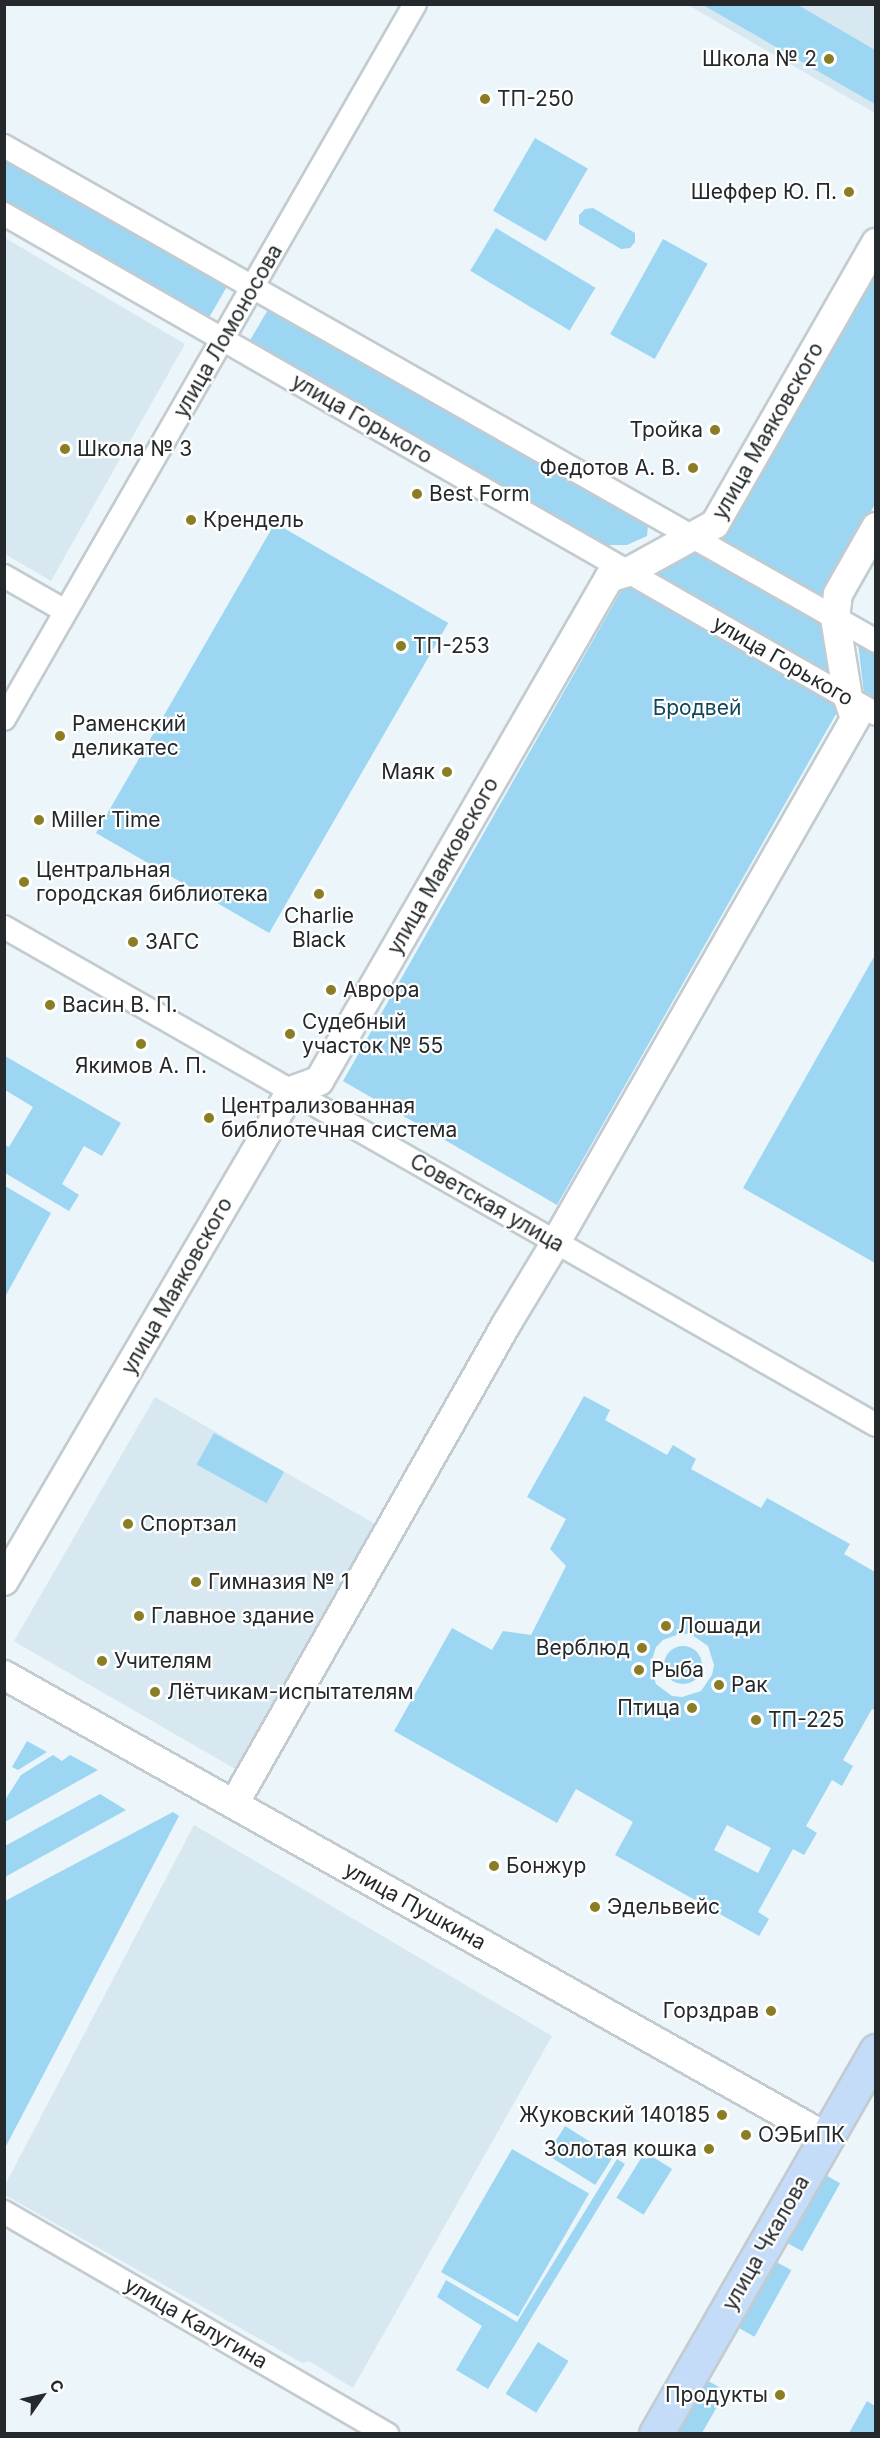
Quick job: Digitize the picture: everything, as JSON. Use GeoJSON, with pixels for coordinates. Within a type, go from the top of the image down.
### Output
{"type":"FeatureCollection","features":[{"type":"Feature","properties":{"kind":"main road","name":"улица Чкалова"},"geometry":{"type":"LineString","coordinates":[[656,2433],[876,2051]]}},
{"type":"Feature","properties":{"kind":"street","name":"улица Ломоносова"},"geometry":{"type":"LineString","coordinates":[[4,719],[254,288],[415,4]]}},
{"type":"Feature","properties":{"kind":"street"},"geometry":{"type":"LineString","coordinates":[[4,146],[876,641]]}},
{"type":"Feature","properties":{"kind":"street","name":"улица Горького"},"geometry":{"type":"LineString","coordinates":[[4,214],[876,714]]}},
{"type":"Feature","properties":{"kind":"street","name":"улица Маяковского"},"geometry":{"type":"LineString","coordinates":[[4,1581],[291,1091],[319,1081],[609,578],[628,572],[715,524],[876,243]]}},
{"type":"Feature","properties":{"kind":"street"},"geometry":{"type":"LineString","coordinates":[[234,1804],[507,1323],[556,1242],[855,719],[848,698],[835,618],[838,594],[876,527]]}},
{"type":"Feature","properties":{"kind":"street"},"geometry":{"type":"LineString","coordinates":[[4,576],[65,611]]}},
{"type":"Feature","properties":{"kind":"street","name":"Советская улица"},"geometry":{"type":"LineString","coordinates":[[4,927],[876,1425]]}},
{"type":"Feature","properties":{"kind":"street","name":"улица Пушкина"},"geometry":{"type":"LineString","coordinates":[[4,1675],[826,2137]]}},
{"type":"Feature","properties":{"kind":"street","name":"улица Калугина"},"geometry":{"type":"LineString","coordinates":[[4,2212],[387,2433]]}},
{"type":"Feature","properties":{"kind":"shaded area","name":"Школа № 2"},"geometry":{"type":"Polygon","coordinates":[[[688,5],[875,5],[875,113],[688,5]]]}},
{"type":"Feature","properties":{"kind":"shaded area","name":"Школа № 3"},"geometry":{"type":"Polygon","coordinates":[[[5,238],[185,344],[51,581],[5,554],[5,238]]]}},
{"type":"Feature","properties":{"kind":"shaded area","name":"Гимназия № 1"},"geometry":{"type":"Polygon","coordinates":[[[155,1397],[377,1525],[236,1769],[14,1641],[155,1397]]]}},
{"type":"Feature","properties":{"kind":"shaded area"},"geometry":{"type":"Polygon","coordinates":[[[194,1825],[552,2036],[353,2388],[309,2361],[302,2363],[5,2195],[5,2185],[194,1825]]]}},
{"type":"Feature","properties":{"kind":"green space","name":"Школа № 2"},"geometry":{"type":"Polygon","coordinates":[[[703,5],[798,5],[875,50],[875,104],[703,5]]]}},
{"type":"Feature","properties":{"kind":"green space"},"geometry":{"type":"Polygon","coordinates":[[[535,138],[588,168],[546,241],[493,211],[535,138]]]}},
{"type":"Feature","properties":{"kind":"green space"},"geometry":{"type":"Polygon","coordinates":[[[5,157],[228,286],[205,325],[4,210],[5,157]]]}},
{"type":"Feature","properties":{"kind":"green space"},"geometry":{"type":"Polygon","coordinates":[[[593,208],[635,233],[635,242],[630,248],[621,249],[579,224],[579,215],[585,209],[593,208]]]}},
{"type":"Feature","properties":{"kind":"green space"},"geometry":{"type":"Polygon","coordinates":[[[496,228],[595,288],[570,331],[470,271],[496,228]]]}},
{"type":"Feature","properties":{"kind":"green space"},"geometry":{"type":"Polygon","coordinates":[[[663,239],[708,264],[655,359],[610,334],[663,239]]]}},
{"type":"Feature","properties":{"kind":"green space","name":"Бродвей"},"geometry":{"type":"Polygon","coordinates":[[[875,270],[875,504],[829,587],[836,714],[557,1205],[343,1081],[621,591],[727,528],[875,270]]]}},
{"type":"Feature","properties":{"kind":"green space"},"geometry":{"type":"Polygon","coordinates":[[[269,308],[648,525],[647,536],[627,545],[601,545],[249,342],[269,308]]]}},
{"type":"Feature","properties":{"kind":"green space"},"geometry":{"type":"Polygon","coordinates":[[[275,523],[448,623],[269,933],[96,833],[275,523]]]}},
{"type":"Feature","properties":{"kind":"green space"},"geometry":{"type":"Polygon","coordinates":[[[858,643],[875,653],[875,701],[864,694],[858,643]]]}},
{"type":"Feature","properties":{"kind":"green space"},"geometry":{"type":"Polygon","coordinates":[[[875,955],[875,1263],[743,1188],[875,955]]]}},
{"type":"Feature","properties":{"kind":"green space"},"geometry":{"type":"Polygon","coordinates":[[[5,1056],[121,1123],[102,1156],[84,1146],[62,1184],[79,1195],[69,1211],[5,1173],[5,1145],[9,1147],[33,1107],[5,1090],[5,1056]]]}},
{"type":"Feature","properties":{"kind":"green space"},"geometry":{"type":"Polygon","coordinates":[[[5,1186],[51,1213],[5,1297],[5,1186]]]}},
{"type":"Feature","properties":{"kind":"green space"},"geometry":{"type":"Polygon","coordinates":[[[584,1396],[610,1410],[605,1420],[667,1455],[673,1445],[696,1459],[691,1469],[761,1508],[767,1498],[850,1544],[844,1554],[875,1572],[875,1710],[872,1709],[843,1760],[853,1766],[842,1786],[832,1780],[806,1826],[817,1833],[804,1855],[793,1849],[758,1912],[769,1919],[759,1936],[615,1855],[633,1822],[576,1789],[557,1823],[394,1731],[452,1628],[492,1650],[503,1631],[531,1635],[566,1566],[550,1549],[566,1519],[527,1497],[584,1396]],[[682,1633],[663,1640],[656,1647],[650,1666],[656,1684],[672,1696],[682,1697],[701,1691],[712,1675],[714,1665],[708,1646],[692,1635],[682,1633]],[[727,1825],[714,1850],[758,1873],[771,1848],[727,1825]]]}},
{"type":"Feature","properties":{"kind":"green space"},"geometry":{"type":"Polygon","coordinates":[[[214,1433],[284,1472],[267,1503],[197,1464],[214,1433]]]}},
{"type":"Feature","properties":{"kind":"green space"},"geometry":{"type":"Polygon","coordinates":[[[683,1646],[696,1652],[702,1665],[696,1678],[683,1684],[670,1678],[664,1665],[670,1652],[683,1646]]]}},
{"type":"Feature","properties":{"kind":"green space"},"geometry":{"type":"Polygon","coordinates":[[[27,1741],[47,1752],[18,1770],[12,1767],[27,1741]]]}},
{"type":"Feature","properties":{"kind":"green space"},"geometry":{"type":"Polygon","coordinates":[[[53,1755],[62,1761],[70,1755],[98,1770],[5,1822],[5,1800],[21,1775],[53,1755]]]}},
{"type":"Feature","properties":{"kind":"green space"},"geometry":{"type":"Polygon","coordinates":[[[100,1794],[126,1810],[5,1877],[5,1846],[100,1794]]]}},
{"type":"Feature","properties":{"kind":"green space"},"geometry":{"type":"Polygon","coordinates":[[[173,1812],[179,1816],[5,2148],[5,1901],[173,1812]]]}},
{"type":"Feature","properties":{"kind":"green space"},"geometry":{"type":"Polygon","coordinates":[[[565,2126],[613,2156],[595,2185],[547,2155],[565,2126]]]}},
{"type":"Feature","properties":{"kind":"green space"},"geometry":{"type":"Polygon","coordinates":[[[512,2149],[589,2194],[518,2316],[441,2272],[512,2149]]]}},
{"type":"Feature","properties":{"kind":"green space"},"geometry":{"type":"Polygon","coordinates":[[[645,2152],[672,2169],[644,2215],[616,2198],[645,2152]]]}},
{"type":"Feature","properties":{"kind":"green space"},"geometry":{"type":"Polygon","coordinates":[[[617,2159],[625,2164],[488,2389],[456,2370],[482,2326],[437,2297],[446,2280],[517,2322],[617,2159]]]}},
{"type":"Feature","properties":{"kind":"green space"},"geometry":{"type":"Polygon","coordinates":[[[820,2172],[840,2183],[802,2251],[782,2240],[820,2172]]]}},
{"type":"Feature","properties":{"kind":"green space"},"geometry":{"type":"Polygon","coordinates":[[[773,2260],[791,2270],[755,2337],[736,2326],[773,2260]]]}},
{"type":"Feature","properties":{"kind":"green space"},"geometry":{"type":"Polygon","coordinates":[[[538,2342],[569,2361],[536,2413],[506,2394],[538,2342]]]}},
{"type":"Feature","properties":{"kind":"green space"},"geometry":{"type":"Polygon","coordinates":[[[703,2378],[726,2391],[702,2433],[671,2434],[703,2378]]]}},
{"type":"Feature","properties":{"kind":"green space"},"geometry":{"type":"Polygon","coordinates":[[[867,2401],[875,2406],[875,2433],[849,2433],[867,2401]]]}},
{"type":"Feature","properties":{"kind":"place","name":"Школа № 2"},"geometry":{"type":"Point","coordinates":[829,59]}},
{"type":"Feature","properties":{"kind":"place","name":"ТП-250"},"geometry":{"type":"Point","coordinates":[485,99]}},
{"type":"Feature","properties":{"kind":"place","name":"Шеффер Ю. П."},"geometry":{"type":"Point","coordinates":[849,192]}},
{"type":"Feature","properties":{"kind":"place","name":"Тройка"},"geometry":{"type":"Point","coordinates":[715,430]}},
{"type":"Feature","properties":{"kind":"place","name":"Школа № 3"},"geometry":{"type":"Point","coordinates":[65,449]}},
{"type":"Feature","properties":{"kind":"place","name":"Федотов А. В."},"geometry":{"type":"Point","coordinates":[693,468]}},
{"type":"Feature","properties":{"kind":"place","name":"Best Form"},"geometry":{"type":"Point","coordinates":[417,494]}},
{"type":"Feature","properties":{"kind":"place","name":"Крендель"},"geometry":{"type":"Point","coordinates":[191,520]}},
{"type":"Feature","properties":{"kind":"place","name":"ТП-253"},"geometry":{"type":"Point","coordinates":[401,646]}},
{"type":"Feature","properties":{"kind":"place","name":"Раменский деликатес"},"geometry":{"type":"Point","coordinates":[60,736]}},
{"type":"Feature","properties":{"kind":"place","name":"Маяк"},"geometry":{"type":"Point","coordinates":[447,772]}},
{"type":"Feature","properties":{"kind":"place","name":"Miller Time"},"geometry":{"type":"Point","coordinates":[39,820]}},
{"type":"Feature","properties":{"kind":"place","name":"Центральная городская библиотека"},"geometry":{"type":"Point","coordinates":[24,882]}},
{"type":"Feature","properties":{"kind":"place","name":"Charlie Black"},"geometry":{"type":"Point","coordinates":[319,894]}},
{"type":"Feature","properties":{"kind":"place","name":"ЗАГС"},"geometry":{"type":"Point","coordinates":[133,942]}},
{"type":"Feature","properties":{"kind":"place","name":"Аврора"},"geometry":{"type":"Point","coordinates":[331,990]}},
{"type":"Feature","properties":{"kind":"place","name":"Васин В. П."},"geometry":{"type":"Point","coordinates":[50,1005]}},
{"type":"Feature","properties":{"kind":"place","name":"Судебный участок № 55"},"geometry":{"type":"Point","coordinates":[290,1034]}},
{"type":"Feature","properties":{"kind":"place","name":"Якимов А. П."},"geometry":{"type":"Point","coordinates":[141,1044]}},
{"type":"Feature","properties":{"kind":"place","name":"Централизованная библиотечная система"},"geometry":{"type":"Point","coordinates":[209,1118]}},
{"type":"Feature","properties":{"kind":"place","name":"Спортзал"},"geometry":{"type":"Point","coordinates":[128,1524]}},
{"type":"Feature","properties":{"kind":"place","name":"Гимназия № 1"},"geometry":{"type":"Point","coordinates":[196,1582]}},
{"type":"Feature","properties":{"kind":"place","name":"Главное здание"},"geometry":{"type":"Point","coordinates":[139,1616]}},
{"type":"Feature","properties":{"kind":"place","name":"Лошади"},"geometry":{"type":"Point","coordinates":[666,1626]}},
{"type":"Feature","properties":{"kind":"place","name":"Верблюд"},"geometry":{"type":"Point","coordinates":[642,1648]}},
{"type":"Feature","properties":{"kind":"place","name":"Учителям"},"geometry":{"type":"Point","coordinates":[102,1661]}},
{"type":"Feature","properties":{"kind":"place","name":"Рыба"},"geometry":{"type":"Point","coordinates":[639,1670]}},
{"type":"Feature","properties":{"kind":"place","name":"Рак"},"geometry":{"type":"Point","coordinates":[719,1685]}},
{"type":"Feature","properties":{"kind":"place","name":"Лётчикам-испытателям"},"geometry":{"type":"Point","coordinates":[155,1692]}},
{"type":"Feature","properties":{"kind":"place","name":"Птица"},"geometry":{"type":"Point","coordinates":[692,1708]}},
{"type":"Feature","properties":{"kind":"place","name":"ТП-225"},"geometry":{"type":"Point","coordinates":[756,1720]}},
{"type":"Feature","properties":{"kind":"place","name":"Бонжур"},"geometry":{"type":"Point","coordinates":[494,1866]}},
{"type":"Feature","properties":{"kind":"place","name":"Эдельвейс"},"geometry":{"type":"Point","coordinates":[595,1907]}},
{"type":"Feature","properties":{"kind":"place","name":"Горздрав"},"geometry":{"type":"Point","coordinates":[771,2011]}},
{"type":"Feature","properties":{"kind":"place","name":"Жуковский 140185"},"geometry":{"type":"Point","coordinates":[722,2115]}},
{"type":"Feature","properties":{"kind":"place","name":"ОЭБиПК"},"geometry":{"type":"Point","coordinates":[746,2135]}},
{"type":"Feature","properties":{"kind":"place","name":"Золотая кошка"},"geometry":{"type":"Point","coordinates":[709,2149]}},
{"type":"Feature","properties":{"kind":"place","name":"Продукты"},"geometry":{"type":"Point","coordinates":[780,2395]}}]}
